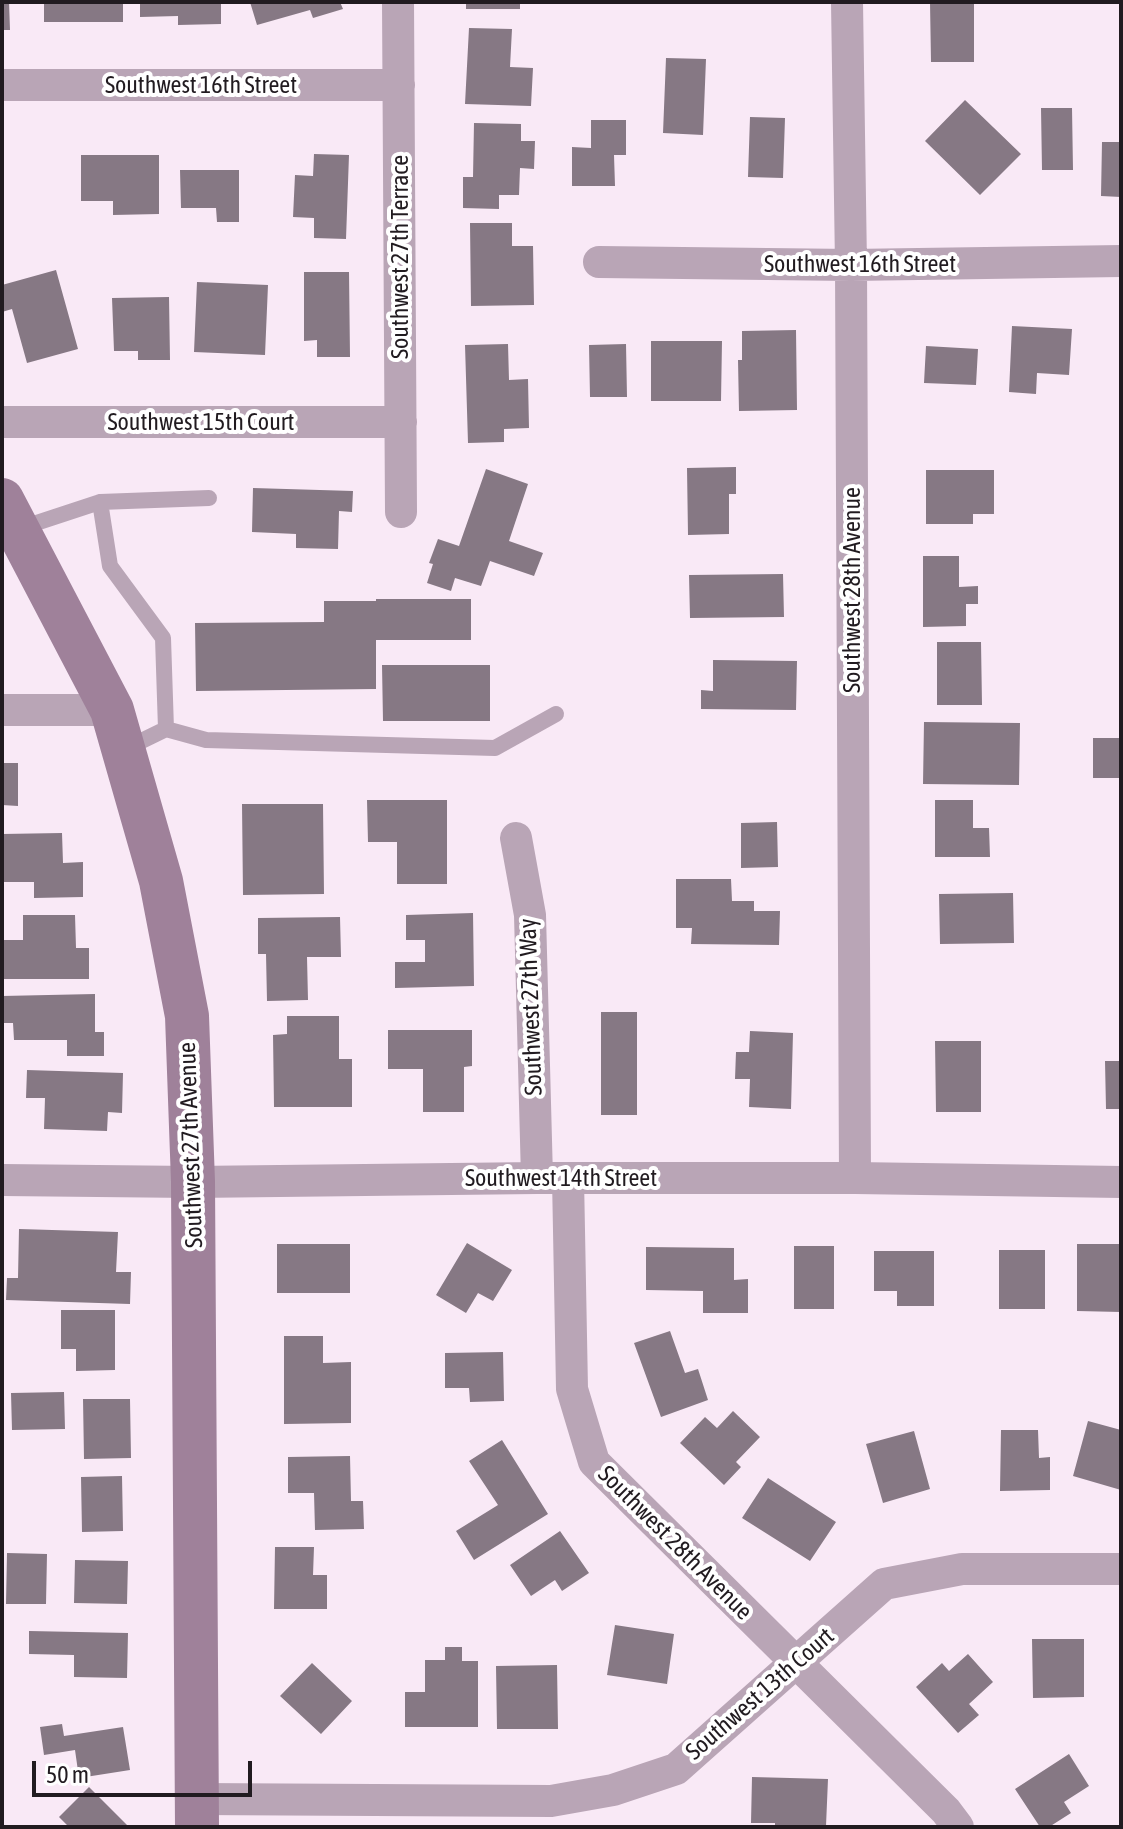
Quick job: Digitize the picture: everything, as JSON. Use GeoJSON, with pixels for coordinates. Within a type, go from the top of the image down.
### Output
{"type":"FeatureCollection","features":[{"type":"Feature","properties":{"kind":"street","name":"Southwest 27th Terrace"},"geometry":{"type":"LineString","coordinates":[[398,2],[401,512]]}},
{"type":"Feature","properties":{"kind":"street","name":"Southwest 28th Avenue"},"geometry":{"type":"LineString","coordinates":[[847,2],[855,1178]]}},
{"type":"Feature","properties":{"kind":"street","name":"Southwest 16th Street"},"geometry":{"type":"LineString","coordinates":[[2,85],[399,85]]}},
{"type":"Feature","properties":{"kind":"street","name":"Southwest 16th Street"},"geometry":{"type":"LineString","coordinates":[[599,262],[851,265],[1121,261]]}},
{"type":"Feature","properties":{"kind":"street","name":"Southwest 15th Court"},"geometry":{"type":"LineString","coordinates":[[2,422],[401,422]]}},
{"type":"Feature","properties":{"kind":"street","name":"Southwest 27th Avenue"},"geometry":{"type":"LineString","coordinates":[[10,514],[118,730],[161,881],[187,1016],[193,1182],[197,1813]]}},
{"type":"Feature","properties":{"kind":"street"},"geometry":{"type":"LineString","coordinates":[[2,710],[118,730]]}},
{"type":"Feature","properties":{"kind":"street","name":"Southwest 27th Way"},"geometry":{"type":"LineString","coordinates":[[516,838],[530,915],[552,1178]]}},
{"type":"Feature","properties":{"kind":"street","name":"Southwest 28th Avenue"},"geometry":{"type":"LineString","coordinates":[[552,1178],[572,1389],[594,1462],[946,1811],[958,1827]]}},
{"type":"Feature","properties":{"kind":"street","name":"Southwest 14th Street"},"geometry":{"type":"LineString","coordinates":[[2,1180],[193,1182],[855,1178],[1121,1182]]}},
{"type":"Feature","properties":{"kind":"street","name":"Southwest 13th Court"},"geometry":{"type":"LineString","coordinates":[[197,1813],[551,1801],[613,1790],[676,1769],[884,1584],[962,1569],[1121,1569]]}},
{"type":"Feature","properties":{"kind":"lane"},"geometry":{"type":"LineString","coordinates":[[10,514],[100,502],[209,498]]}},
{"type":"Feature","properties":{"kind":"lane"},"geometry":{"type":"LineString","coordinates":[[100,502],[110,566],[163,638],[166,729]]}},
{"type":"Feature","properties":{"kind":"lane"},"geometry":{"type":"LineString","coordinates":[[118,730],[166,729],[206,740],[495,748],[556,714]]}},
{"type":"Feature","properties":{"kind":"building"},"geometry":{"type":"Polygon","coordinates":[[[2,2],[9,2],[10,30],[2,30],[2,2]]]}},
{"type":"Feature","properties":{"kind":"building"},"geometry":{"type":"Polygon","coordinates":[[[44,2],[123,2],[123,22],[44,22],[44,2]]]}},
{"type":"Feature","properties":{"kind":"building"},"geometry":{"type":"Polygon","coordinates":[[[140,2],[221,2],[221,24],[178,25],[178,16],[140,17],[140,2]]]}},
{"type":"Feature","properties":{"kind":"building"},"geometry":{"type":"Polygon","coordinates":[[[250,2],[340,2],[343,9],[313,18],[310,10],[257,25],[250,2]]]}},
{"type":"Feature","properties":{"kind":"building"},"geometry":{"type":"Polygon","coordinates":[[[466,2],[520,2],[520,9],[466,9],[466,2]]]}},
{"type":"Feature","properties":{"kind":"building"},"geometry":{"type":"Polygon","coordinates":[[[930,2],[974,2],[974,62],[931,62],[930,2]]]}},
{"type":"Feature","properties":{"kind":"building"},"geometry":{"type":"Polygon","coordinates":[[[469,28],[512,29],[510,67],[533,68],[531,106],[465,104],[469,28]]]}},
{"type":"Feature","properties":{"kind":"building"},"geometry":{"type":"Polygon","coordinates":[[[666,58],[706,59],[703,135],[663,133],[666,58]]]}},
{"type":"Feature","properties":{"kind":"building"},"geometry":{"type":"Polygon","coordinates":[[[965,100],[1021,154],[980,195],[925,141],[965,100]]]}},
{"type":"Feature","properties":{"kind":"building"},"geometry":{"type":"Polygon","coordinates":[[[1041,108],[1072,108],[1073,170],[1042,170],[1041,108]]]}},
{"type":"Feature","properties":{"kind":"building"},"geometry":{"type":"Polygon","coordinates":[[[750,117],[785,118],[783,178],[748,177],[750,117]]]}},
{"type":"Feature","properties":{"kind":"building"},"geometry":{"type":"Polygon","coordinates":[[[591,120],[626,120],[626,155],[614,155],[615,186],[572,186],[572,147],[591,148],[591,120]]]}},
{"type":"Feature","properties":{"kind":"building"},"geometry":{"type":"Polygon","coordinates":[[[474,123],[521,124],[521,141],[535,141],[534,169],[520,168],[519,195],[499,195],[499,209],[463,208],[463,177],[473,177],[474,123]]]}},
{"type":"Feature","properties":{"kind":"building"},"geometry":{"type":"Polygon","coordinates":[[[1102,142],[1121,142],[1121,197],[1101,196],[1102,142]]]}},
{"type":"Feature","properties":{"kind":"building"},"geometry":{"type":"Polygon","coordinates":[[[314,154],[349,155],[346,239],[314,238],[314,218],[293,217],[295,175],[313,176],[314,154]]]}},
{"type":"Feature","properties":{"kind":"building"},"geometry":{"type":"Polygon","coordinates":[[[81,155],[159,155],[159,214],[113,215],[113,201],[81,201],[81,155]]]}},
{"type":"Feature","properties":{"kind":"building"},"geometry":{"type":"Polygon","coordinates":[[[180,170],[239,170],[239,222],[217,222],[216,208],[181,208],[180,170]]]}},
{"type":"Feature","properties":{"kind":"building"},"geometry":{"type":"Polygon","coordinates":[[[470,223],[512,223],[512,246],[533,246],[534,305],[471,306],[470,223]]]}},
{"type":"Feature","properties":{"kind":"building"},"geometry":{"type":"Polygon","coordinates":[[[56,270],[78,349],[27,363],[12,309],[2,312],[2,285],[56,270]]]}},
{"type":"Feature","properties":{"kind":"building"},"geometry":{"type":"Polygon","coordinates":[[[304,272],[349,272],[350,357],[317,357],[317,340],[304,341],[304,272]]]}},
{"type":"Feature","properties":{"kind":"building"},"geometry":{"type":"Polygon","coordinates":[[[197,282],[268,285],[265,355],[194,352],[197,282]]]}},
{"type":"Feature","properties":{"kind":"building"},"geometry":{"type":"Polygon","coordinates":[[[169,297],[170,360],[138,360],[138,351],[114,351],[112,298],[169,297]]]}},
{"type":"Feature","properties":{"kind":"building"},"geometry":{"type":"Polygon","coordinates":[[[1012,326],[1072,329],[1069,375],[1037,373],[1036,394],[1009,392],[1012,326]]]}},
{"type":"Feature","properties":{"kind":"building"},"geometry":{"type":"Polygon","coordinates":[[[796,330],[797,410],[739,411],[738,360],[742,360],[742,331],[796,330]]]}},
{"type":"Feature","properties":{"kind":"building"},"geometry":{"type":"Polygon","coordinates":[[[651,341],[722,341],[721,401],[651,401],[651,341]]]}},
{"type":"Feature","properties":{"kind":"building"},"geometry":{"type":"Polygon","coordinates":[[[508,344],[509,380],[528,379],[529,428],[504,429],[504,442],[468,443],[465,345],[508,344]]]}},
{"type":"Feature","properties":{"kind":"building"},"geometry":{"type":"Polygon","coordinates":[[[626,344],[627,397],[590,397],[589,345],[626,344]]]}},
{"type":"Feature","properties":{"kind":"building"},"geometry":{"type":"Polygon","coordinates":[[[926,346],[978,349],[976,385],[924,383],[926,346]]]}},
{"type":"Feature","properties":{"kind":"building"},"geometry":{"type":"Polygon","coordinates":[[[736,467],[736,494],[729,494],[729,534],[688,535],[687,468],[736,467]]]}},
{"type":"Feature","properties":{"kind":"building"},"geometry":{"type":"Polygon","coordinates":[[[486,469],[528,484],[509,541],[543,553],[534,576],[490,561],[481,586],[455,578],[451,591],[427,583],[433,564],[429,563],[438,539],[459,546],[486,469]]]}},
{"type":"Feature","properties":{"kind":"building"},"geometry":{"type":"Polygon","coordinates":[[[926,470],[994,470],[994,514],[973,514],[973,524],[926,524],[926,470]]]}},
{"type":"Feature","properties":{"kind":"building"},"geometry":{"type":"Polygon","coordinates":[[[253,488],[353,491],[352,512],[339,511],[338,549],[296,548],[296,534],[252,532],[253,488]]]}},
{"type":"Feature","properties":{"kind":"building"},"geometry":{"type":"Polygon","coordinates":[[[923,556],[959,556],[959,587],[978,586],[978,604],[966,604],[966,626],[923,627],[923,556]]]}},
{"type":"Feature","properties":{"kind":"building"},"geometry":{"type":"Polygon","coordinates":[[[783,574],[784,617],[690,618],[689,575],[783,574]]]}},
{"type":"Feature","properties":{"kind":"building"},"geometry":{"type":"Polygon","coordinates":[[[471,599],[471,640],[376,640],[376,689],[196,691],[195,623],[324,622],[324,601],[471,599]]]}},
{"type":"Feature","properties":{"kind":"building"},"geometry":{"type":"Polygon","coordinates":[[[937,642],[981,642],[982,705],[937,705],[937,642]]]}},
{"type":"Feature","properties":{"kind":"building"},"geometry":{"type":"Polygon","coordinates":[[[713,660],[797,661],[796,710],[701,709],[701,690],[713,691],[713,660]]]}},
{"type":"Feature","properties":{"kind":"building"},"geometry":{"type":"Polygon","coordinates":[[[382,665],[490,665],[490,721],[383,721],[382,665]]]}},
{"type":"Feature","properties":{"kind":"building"},"geometry":{"type":"Polygon","coordinates":[[[924,722],[1020,723],[1019,785],[923,784],[924,722]]]}},
{"type":"Feature","properties":{"kind":"building"},"geometry":{"type":"Polygon","coordinates":[[[1093,738],[1121,738],[1121,778],[1093,778],[1093,738]]]}},
{"type":"Feature","properties":{"kind":"building"},"geometry":{"type":"Polygon","coordinates":[[[2,763],[18,763],[18,806],[2,805],[2,763]]]}},
{"type":"Feature","properties":{"kind":"building"},"geometry":{"type":"Polygon","coordinates":[[[367,800],[447,800],[447,884],[397,884],[397,842],[368,842],[367,800]]]}},
{"type":"Feature","properties":{"kind":"building"},"geometry":{"type":"Polygon","coordinates":[[[935,800],[973,800],[973,828],[989,828],[990,857],[935,857],[935,800]]]}},
{"type":"Feature","properties":{"kind":"building"},"geometry":{"type":"Polygon","coordinates":[[[242,804],[323,804],[324,894],[243,895],[242,804]]]}},
{"type":"Feature","properties":{"kind":"building"},"geometry":{"type":"Polygon","coordinates":[[[777,822],[778,867],[741,868],[741,823],[777,822]]]}},
{"type":"Feature","properties":{"kind":"building"},"geometry":{"type":"Polygon","coordinates":[[[62,833],[63,863],[83,862],[83,897],[34,898],[34,882],[2,882],[2,834],[62,833]]]}},
{"type":"Feature","properties":{"kind":"building"},"geometry":{"type":"Polygon","coordinates":[[[676,879],[731,879],[732,901],[754,901],[754,911],[780,911],[779,945],[691,944],[692,928],[676,928],[676,879]]]}},
{"type":"Feature","properties":{"kind":"building"},"geometry":{"type":"Polygon","coordinates":[[[1013,893],[1014,943],[940,944],[939,894],[1013,893]]]}},
{"type":"Feature","properties":{"kind":"building"},"geometry":{"type":"Polygon","coordinates":[[[473,913],[474,986],[395,988],[395,962],[425,962],[425,940],[406,940],[406,915],[473,913]]]}},
{"type":"Feature","properties":{"kind":"building"},"geometry":{"type":"Polygon","coordinates":[[[23,915],[75,915],[76,948],[89,948],[89,979],[2,979],[2,940],[23,940],[23,915]]]}},
{"type":"Feature","properties":{"kind":"building"},"geometry":{"type":"Polygon","coordinates":[[[340,917],[341,957],[307,957],[308,1000],[267,1001],[266,954],[258,954],[258,918],[340,917]]]}},
{"type":"Feature","properties":{"kind":"building"},"geometry":{"type":"Polygon","coordinates":[[[95,994],[95,1032],[104,1032],[104,1056],[67,1056],[67,1040],[14,1040],[13,1023],[2,1023],[2,996],[95,994]]]}},
{"type":"Feature","properties":{"kind":"building"},"geometry":{"type":"Polygon","coordinates":[[[601,1012],[637,1012],[637,1115],[601,1115],[601,1012]]]}},
{"type":"Feature","properties":{"kind":"building"},"geometry":{"type":"Polygon","coordinates":[[[287,1016],[339,1016],[339,1059],[352,1059],[352,1107],[274,1107],[273,1035],[287,1034],[287,1016]]]}},
{"type":"Feature","properties":{"kind":"building"},"geometry":{"type":"Polygon","coordinates":[[[388,1030],[472,1030],[472,1066],[464,1067],[464,1112],[423,1112],[423,1069],[388,1069],[388,1030]]]}},
{"type":"Feature","properties":{"kind":"building"},"geometry":{"type":"Polygon","coordinates":[[[750,1031],[793,1033],[791,1109],[749,1107],[750,1079],[735,1079],[736,1052],[749,1052],[750,1031]]]}},
{"type":"Feature","properties":{"kind":"building"},"geometry":{"type":"Polygon","coordinates":[[[935,1041],[981,1041],[981,1112],[936,1112],[935,1041]]]}},
{"type":"Feature","properties":{"kind":"building"},"geometry":{"type":"Polygon","coordinates":[[[1105,1061],[1121,1061],[1121,1109],[1106,1109],[1105,1061]]]}},
{"type":"Feature","properties":{"kind":"building"},"geometry":{"type":"Polygon","coordinates":[[[27,1070],[123,1073],[122,1113],[108,1112],[107,1131],[44,1129],[45,1098],[26,1098],[27,1070]]]}},
{"type":"Feature","properties":{"kind":"building"},"geometry":{"type":"Polygon","coordinates":[[[19,1229],[118,1232],[116,1272],[131,1272],[130,1304],[6,1300],[7,1278],[18,1278],[19,1229]]]}},
{"type":"Feature","properties":{"kind":"building"},"geometry":{"type":"Polygon","coordinates":[[[467,1243],[512,1270],[493,1301],[478,1293],[466,1313],[436,1295],[467,1243]]]}},
{"type":"Feature","properties":{"kind":"building"},"geometry":{"type":"Polygon","coordinates":[[[277,1244],[350,1244],[350,1293],[277,1293],[277,1244]]]}},
{"type":"Feature","properties":{"kind":"building"},"geometry":{"type":"Polygon","coordinates":[[[1077,1244],[1121,1244],[1121,1312],[1077,1311],[1077,1244]]]}},
{"type":"Feature","properties":{"kind":"building"},"geometry":{"type":"Polygon","coordinates":[[[794,1246],[834,1246],[834,1309],[794,1309],[794,1246]]]}},
{"type":"Feature","properties":{"kind":"building"},"geometry":{"type":"Polygon","coordinates":[[[646,1247],[734,1248],[734,1280],[748,1279],[748,1313],[703,1313],[703,1291],[646,1290],[646,1247]]]}},
{"type":"Feature","properties":{"kind":"building"},"geometry":{"type":"Polygon","coordinates":[[[999,1250],[1045,1250],[1045,1309],[999,1309],[999,1250]]]}},
{"type":"Feature","properties":{"kind":"building"},"geometry":{"type":"Polygon","coordinates":[[[874,1251],[934,1251],[934,1306],[897,1306],[897,1291],[874,1291],[874,1251]]]}},
{"type":"Feature","properties":{"kind":"building"},"geometry":{"type":"Polygon","coordinates":[[[61,1310],[115,1310],[115,1370],[76,1371],[76,1349],[61,1349],[61,1310]]]}},
{"type":"Feature","properties":{"kind":"building"},"geometry":{"type":"Polygon","coordinates":[[[670,1331],[685,1373],[698,1369],[708,1400],[661,1417],[634,1343],[670,1331]]]}},
{"type":"Feature","properties":{"kind":"building"},"geometry":{"type":"Polygon","coordinates":[[[284,1336],[323,1336],[323,1363],[351,1362],[351,1423],[284,1424],[284,1336]]]}},
{"type":"Feature","properties":{"kind":"building"},"geometry":{"type":"Polygon","coordinates":[[[503,1352],[504,1401],[470,1402],[469,1388],[445,1388],[445,1353],[503,1352]]]}},
{"type":"Feature","properties":{"kind":"building"},"geometry":{"type":"Polygon","coordinates":[[[64,1392],[65,1429],[12,1430],[11,1393],[64,1392]]]}},
{"type":"Feature","properties":{"kind":"building"},"geometry":{"type":"Polygon","coordinates":[[[83,1399],[130,1399],[131,1458],[84,1459],[83,1399]]]}},
{"type":"Feature","properties":{"kind":"building"},"geometry":{"type":"Polygon","coordinates":[[[733,1411],[760,1437],[736,1462],[741,1467],[724,1485],[680,1443],[705,1417],[717,1428],[733,1411]]]}},
{"type":"Feature","properties":{"kind":"building"},"geometry":{"type":"Polygon","coordinates":[[[1088,1421],[1121,1430],[1121,1490],[1073,1476],[1088,1421]]]}},
{"type":"Feature","properties":{"kind":"building"},"geometry":{"type":"Polygon","coordinates":[[[1001,1430],[1038,1430],[1039,1458],[1050,1457],[1050,1490],[1000,1491],[1001,1430]]]}},
{"type":"Feature","properties":{"kind":"building"},"geometry":{"type":"Polygon","coordinates":[[[914,1431],[930,1489],[883,1503],[866,1444],[914,1431]]]}},
{"type":"Feature","properties":{"kind":"building"},"geometry":{"type":"Polygon","coordinates":[[[502,1440],[548,1514],[474,1560],[456,1531],[498,1505],[469,1461],[502,1440]]]}},
{"type":"Feature","properties":{"kind":"building"},"geometry":{"type":"Polygon","coordinates":[[[350,1456],[351,1501],[363,1501],[364,1529],[315,1530],[314,1493],[288,1493],[288,1457],[350,1456]]]}},
{"type":"Feature","properties":{"kind":"building"},"geometry":{"type":"Polygon","coordinates":[[[122,1476],[123,1531],[82,1532],[81,1477],[122,1476]]]}},
{"type":"Feature","properties":{"kind":"building"},"geometry":{"type":"Polygon","coordinates":[[[768,1478],[836,1522],[810,1561],[742,1518],[768,1478]]]}},
{"type":"Feature","properties":{"kind":"building"},"geometry":{"type":"Polygon","coordinates":[[[560,1531],[589,1573],[562,1591],[555,1580],[531,1596],[510,1565],[560,1531]]]}},
{"type":"Feature","properties":{"kind":"building"},"geometry":{"type":"Polygon","coordinates":[[[275,1547],[314,1547],[313,1575],[327,1575],[327,1609],[274,1609],[275,1547]]]}},
{"type":"Feature","properties":{"kind":"building"},"geometry":{"type":"Polygon","coordinates":[[[7,1553],[47,1554],[46,1604],[6,1604],[7,1553]]]}},
{"type":"Feature","properties":{"kind":"building"},"geometry":{"type":"Polygon","coordinates":[[[75,1560],[128,1561],[127,1604],[74,1603],[75,1560]]]}},
{"type":"Feature","properties":{"kind":"building"},"geometry":{"type":"Polygon","coordinates":[[[615,1625],[674,1634],[667,1684],[607,1675],[615,1625]]]}},
{"type":"Feature","properties":{"kind":"building"},"geometry":{"type":"Polygon","coordinates":[[[29,1631],[128,1633],[127,1678],[74,1677],[74,1655],[29,1654],[29,1631]]]}},
{"type":"Feature","properties":{"kind":"building"},"geometry":{"type":"Polygon","coordinates":[[[1032,1639],[1084,1639],[1084,1697],[1033,1698],[1032,1639]]]}},
{"type":"Feature","properties":{"kind":"building"},"geometry":{"type":"Polygon","coordinates":[[[445,1647],[462,1647],[462,1661],[478,1661],[478,1727],[405,1727],[405,1692],[425,1692],[425,1660],[445,1660],[445,1647]]]}},
{"type":"Feature","properties":{"kind":"building"},"geometry":{"type":"Polygon","coordinates":[[[968,1654],[993,1682],[969,1704],[979,1715],[958,1733],[916,1687],[942,1663],[949,1671],[968,1654]]]}},
{"type":"Feature","properties":{"kind":"building"},"geometry":{"type":"Polygon","coordinates":[[[312,1663],[352,1701],[321,1734],[280,1696],[312,1663]]]}},
{"type":"Feature","properties":{"kind":"building"},"geometry":{"type":"Polygon","coordinates":[[[557,1665],[558,1729],[497,1729],[496,1666],[557,1665]]]}},
{"type":"Feature","properties":{"kind":"building"},"geometry":{"type":"Polygon","coordinates":[[[62,1724],[64,1736],[123,1727],[130,1770],[79,1778],[75,1750],[44,1755],[40,1727],[62,1724]]]}},
{"type":"Feature","properties":{"kind":"building"},"geometry":{"type":"Polygon","coordinates":[[[1069,1754],[1089,1786],[1064,1802],[1071,1813],[1049,1827],[1040,1827],[1015,1789],[1069,1754]]]}},
{"type":"Feature","properties":{"kind":"building"},"geometry":{"type":"Polygon","coordinates":[[[752,1777],[828,1779],[826,1826],[775,1827],[775,1823],[751,1823],[752,1777]]]}},
{"type":"Feature","properties":{"kind":"building"},"geometry":{"type":"Polygon","coordinates":[[[89,1787],[129,1827],[69,1827],[59,1817],[89,1787]]]}}]}
